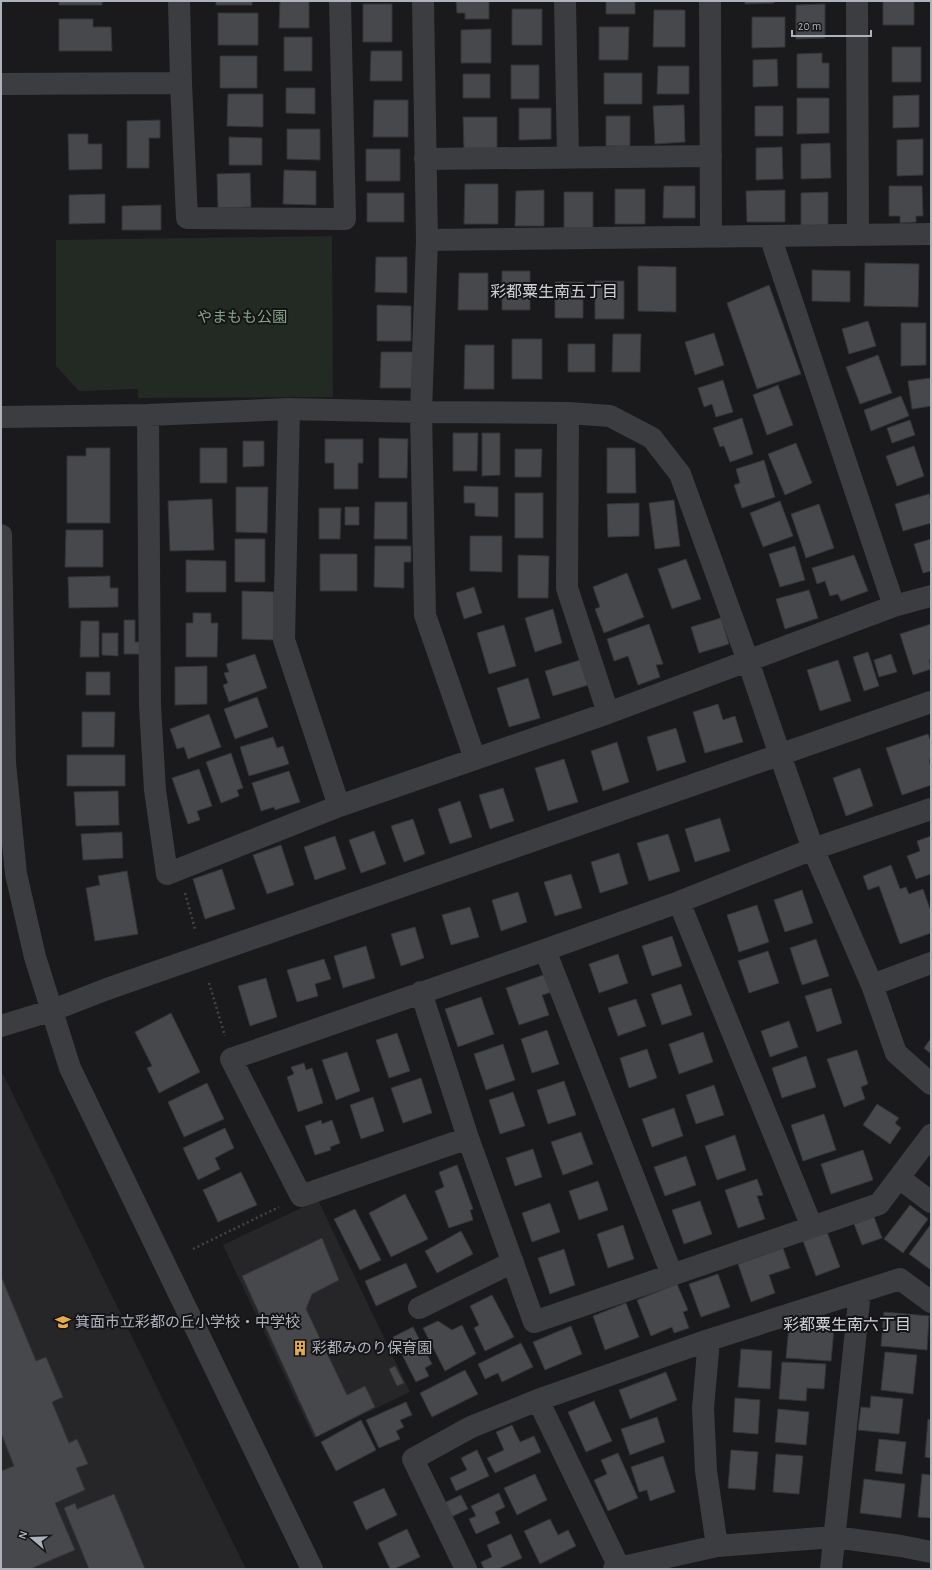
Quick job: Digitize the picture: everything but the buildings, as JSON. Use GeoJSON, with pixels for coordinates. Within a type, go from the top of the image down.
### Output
{"type":"FeatureCollection","features":[{"type":"Feature","properties":{"kind":"street"},"geometry":{"type":"LineString","coordinates":[[179,1],[187,218],[345,219],[340,1]]}},
{"type":"Feature","properties":{"kind":"street"},"geometry":{"type":"LineString","coordinates":[[424,1],[426,240],[421,412],[425,615],[475,759]]}},
{"type":"Feature","properties":{"kind":"street"},"geometry":{"type":"LineString","coordinates":[[565,1],[568,158]]}},
{"type":"Feature","properties":{"kind":"street"},"geometry":{"type":"LineString","coordinates":[[710,1],[711,236]]}},
{"type":"Feature","properties":{"kind":"street"},"geometry":{"type":"LineString","coordinates":[[857,1],[858,235]]}},
{"type":"Feature","properties":{"kind":"street"},"geometry":{"type":"LineString","coordinates":[[1,84],[181,83]]}},
{"type":"Feature","properties":{"kind":"street"},"geometry":{"type":"LineString","coordinates":[[425,160],[711,156]]}},
{"type":"Feature","properties":{"kind":"street"},"geometry":{"type":"LineString","coordinates":[[426,240],[931,234]]}},
{"type":"Feature","properties":{"kind":"street"},"geometry":{"type":"LineString","coordinates":[[770,236],[894,606]]}},
{"type":"Feature","properties":{"kind":"street"},"geometry":{"type":"LineString","coordinates":[[290,409],[284,640],[339,806]]}},
{"type":"Feature","properties":{"kind":"street"},"geometry":{"type":"LineString","coordinates":[[1,417],[148,415],[290,409],[568,413],[610,416],[652,438],[680,474],[748,661],[813,849],[872,985],[896,1054],[931,1084]]}},
{"type":"Feature","properties":{"kind":"street"},"geometry":{"type":"LineString","coordinates":[[568,413],[567,588],[608,713]]}},
{"type":"Feature","properties":{"kind":"street"},"geometry":{"type":"LineString","coordinates":[[148,415],[150,706],[155,790],[167,874],[339,806],[608,713],[894,606],[931,596]]}},
{"type":"Feature","properties":{"kind":"street"},"geometry":{"type":"LineString","coordinates":[[1,535],[5,763],[16,874],[35,957],[53,1010],[70,1068],[312,1569]]}},
{"type":"Feature","properties":{"kind":"street"},"geometry":{"type":"LineString","coordinates":[[1,1026],[53,1010],[114,986],[931,702]]}},
{"type":"Feature","properties":{"kind":"street"},"geometry":{"type":"LineString","coordinates":[[468,1138],[301,1196],[231,1059],[545,950],[679,902],[813,849],[931,809]]}},
{"type":"Feature","properties":{"kind":"street"},"geometry":{"type":"LineString","coordinates":[[679,902],[812,1227]]}},
{"type":"Feature","properties":{"kind":"street"},"geometry":{"type":"LineString","coordinates":[[545,950],[672,1275]]}},
{"type":"Feature","properties":{"kind":"street"},"geometry":{"type":"LineString","coordinates":[[872,985],[931,963]]}},
{"type":"Feature","properties":{"kind":"street"},"geometry":{"type":"LineString","coordinates":[[421,992],[468,1138],[534,1322],[879,1204],[931,1135]]}},
{"type":"Feature","properties":{"kind":"street"},"geometry":{"type":"LineString","coordinates":[[899,1178],[931,1202]]}},
{"type":"Feature","properties":{"kind":"street"},"geometry":{"type":"LineString","coordinates":[[419,1308],[513,1262]]}},
{"type":"Feature","properties":{"kind":"street"},"geometry":{"type":"LineString","coordinates":[[466,1569],[413,1459],[471,1427],[538,1400],[709,1340],[900,1279],[931,1302]]}},
{"type":"Feature","properties":{"kind":"street"},"geometry":{"type":"LineString","coordinates":[[831,1569],[860,1292]]}},
{"type":"Feature","properties":{"kind":"street"},"geometry":{"type":"LineString","coordinates":[[709,1340],[703,1416],[706,1471],[717,1546]]}},
{"type":"Feature","properties":{"kind":"street"},"geometry":{"type":"LineString","coordinates":[[538,1400],[618,1568],[717,1546],[834,1537],[901,1546],[931,1552]]}},
{"type":"Feature","properties":{"kind":"path"},"geometry":{"type":"LineString","coordinates":[[178,870],[195,929]]}},
{"type":"Feature","properties":{"kind":"path"},"geometry":{"type":"LineString","coordinates":[[210,983],[231,1059]]}},
{"type":"Feature","properties":{"kind":"path"},"geometry":{"type":"LineString","coordinates":[[193,1249],[301,1196]]}},
{"type":"Feature","properties":{"kind":"shaded area","name":"箕面市立彩都の丘小学校・中学校"},"geometry":{"type":"Polygon","coordinates":[[[1,1075],[4,1076],[246,1569],[1,1569],[1,1075]]]}},
{"type":"Feature","properties":{"kind":"shaded area"},"geometry":{"type":"Polygon","coordinates":[[[318,1200],[410,1392],[314,1438],[223,1245],[318,1200]]]}},
{"type":"Feature","properties":{"kind":"green space","name":"やまもも公園"},"geometry":{"type":"Polygon","coordinates":[[[332,236],[333,397],[138,398],[138,389],[79,391],[56,366],[56,240],[332,236]]]}},
{"type":"Feature","properties":{"kind":"place","name":"箕面市立彩都の丘小学校・中学校"},"geometry":{"type":"Point","coordinates":[63,1322]}},
{"type":"Feature","properties":{"kind":"place","name":"彩都みのり保育園"},"geometry":{"type":"Point","coordinates":[300,1348]}},
{"type":"Feature","properties":{"kind":"district","name":"彩都粟生南五丁目"},"geometry":{"type":"Point","coordinates":[554,292]}},
{"type":"Feature","properties":{"kind":"district","name":"彩都粟生南六丁目"},"geometry":{"type":"Point","coordinates":[847,1325]}}]}
